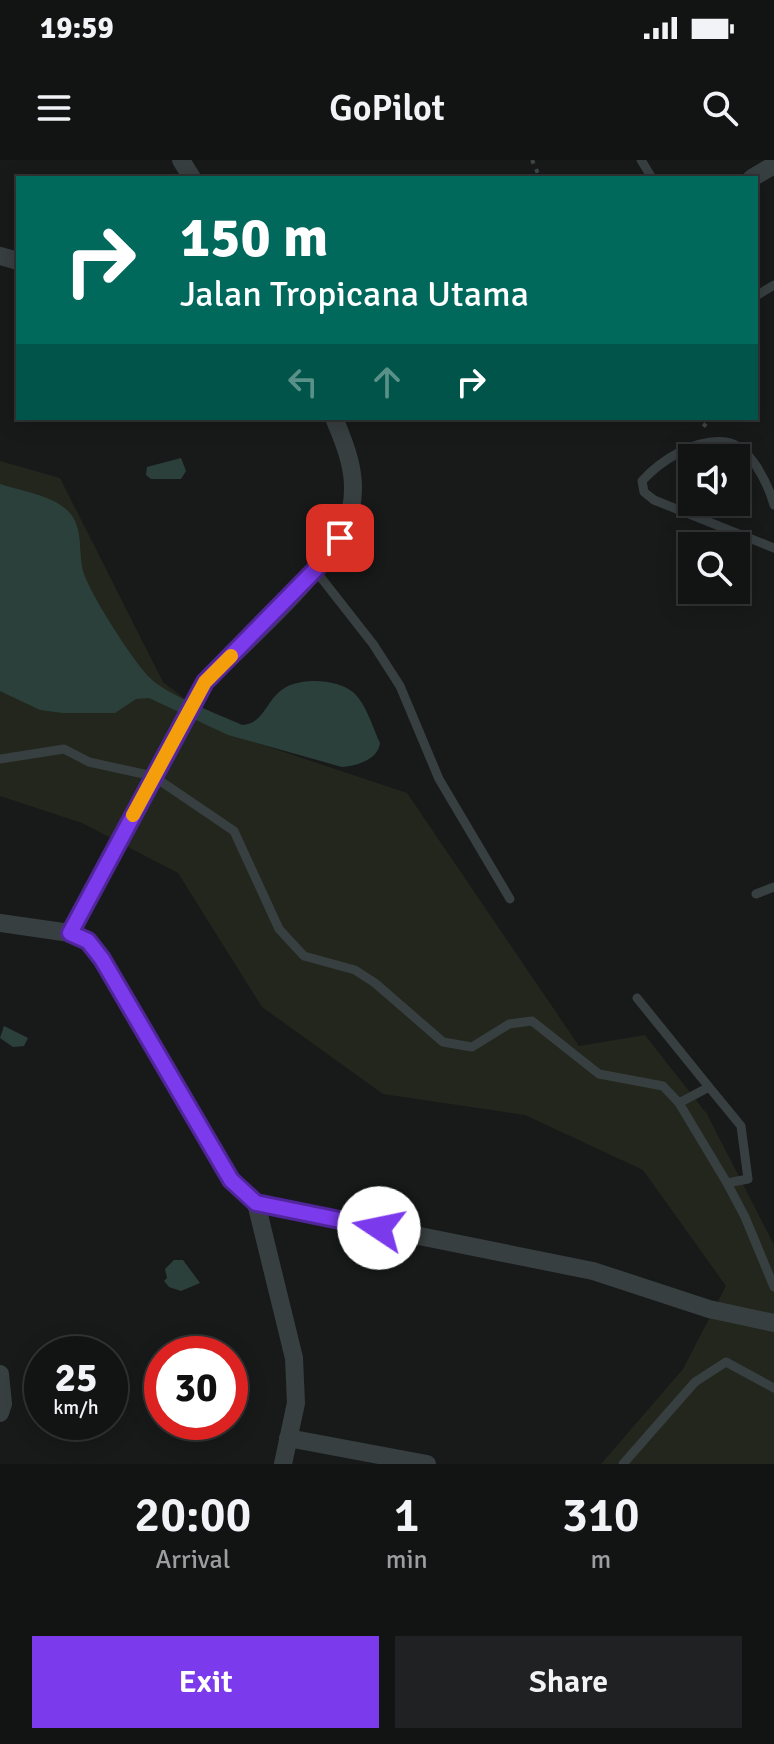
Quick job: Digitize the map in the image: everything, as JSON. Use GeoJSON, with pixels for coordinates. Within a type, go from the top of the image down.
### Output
{"type":"FeatureCollection","features":[{"type":"Feature","properties":{"kind":"street"},"geometry":{"type":"LineString","coordinates":[[755,176],[774,165]]}},
{"type":"Feature","properties":{"kind":"street"},"geometry":{"type":"LineString","coordinates":[[70,933],[205,682],[315,570],[340,538],[351,506],[352,473],[348,449],[335,420]]}},
{"type":"Feature","properties":{"kind":"street"},"geometry":{"type":"LineString","coordinates":[[0,923],[70,933],[88,941],[102,959],[231,1180],[256,1203],[593,1271],[709,1309],[774,1323]]}},
{"type":"Feature","properties":{"kind":"street"},"geometry":{"type":"LineString","coordinates":[[256,1203],[294,1358],[296,1403],[283,1464]]}},
{"type":"Feature","properties":{"kind":"street"},"geometry":{"type":"LineString","coordinates":[[0,1374],[3,1404],[0,1413]]}},
{"type":"Feature","properties":{"kind":"street"},"geometry":{"type":"LineString","coordinates":[[288,1438],[427,1464]]}},
{"type":"Feature","properties":{"kind":"lane"},"geometry":{"type":"LineString","coordinates":[[774,505],[754,461],[729,442],[702,443],[678,454],[650,472],[642,481],[644,492],[654,500],[774,548]]}},
{"type":"Feature","properties":{"kind":"lane"},"geometry":{"type":"LineString","coordinates":[[315,570],[373,644],[400,686],[439,779],[510,899]]}},
{"type":"Feature","properties":{"kind":"lane"},"geometry":{"type":"LineString","coordinates":[[0,759],[64,749],[89,762],[153,776],[234,831],[279,929],[304,956],[355,970],[375,983],[443,1042],[472,1047],[509,1024],[532,1021],[599,1074],[663,1086],[679,1103],[727,1183],[745,1217],[774,1287]]}},
{"type":"Feature","properties":{"kind":"lane"},"geometry":{"type":"LineString","coordinates":[[756,894],[774,887]]}},
{"type":"Feature","properties":{"kind":"lane"},"geometry":{"type":"LineString","coordinates":[[637,998],[741,1126],[748,1179],[727,1183]]}},
{"type":"Feature","properties":{"kind":"lane"},"geometry":{"type":"LineString","coordinates":[[679,1103],[709,1087]]}},
{"type":"Feature","properties":{"kind":"lane"},"geometry":{"type":"LineString","coordinates":[[623,1464],[695,1382],[726,1362],[774,1388]]}},
{"type":"Feature","properties":{"kind":"shaded area"},"geometry":{"type":"Polygon","coordinates":[[[181,458],[186,471],[181,479],[151,479],[146,475],[147,467],[181,458]]]}},
{"type":"Feature","properties":{"kind":"shaded area"},"geometry":{"type":"Polygon","coordinates":[[[0,461],[60,478],[163,682],[230,734],[407,793],[579,1046],[645,1035],[707,1114],[774,1245],[774,1464],[601,1464],[683,1369],[726,1286],[643,1170],[525,1115],[383,1094],[262,1007],[178,873],[82,823],[0,796],[0,461]]]}},
{"type":"Feature","properties":{"kind":"shaded area"},"geometry":{"type":"Polygon","coordinates":[[[0,484],[45,497],[68,511],[77,525],[82,566],[88,584],[124,644],[158,684],[242,725],[254,722],[278,693],[294,684],[316,681],[337,684],[354,693],[366,710],[380,743],[375,754],[360,763],[342,767],[228,735],[149,698],[136,699],[115,713],[63,713],[40,710],[0,691],[0,484]]]}},
{"type":"Feature","properties":{"kind":"shaded area"},"geometry":{"type":"Polygon","coordinates":[[[4,1026],[28,1038],[24,1046],[13,1047],[0,1038],[4,1026]]]}},
{"type":"Feature","properties":{"kind":"shaded area"},"geometry":{"type":"Polygon","coordinates":[[[174,1260],[183,1260],[200,1283],[181,1291],[169,1287],[164,1281],[167,1278],[165,1269],[174,1260]]]}},
{"type":"Feature","properties":{"kind":"slow traffic"},"geometry":{"type":"LineString","coordinates":[[133,815],[205,682],[231,656]]}},
{"type":"Feature","properties":{"kind":"route"},"geometry":{"type":"LineString","coordinates":[[340,538],[315,570],[205,682],[70,933],[88,941],[102,959],[231,1180],[256,1203],[379,1228]]}}]}
